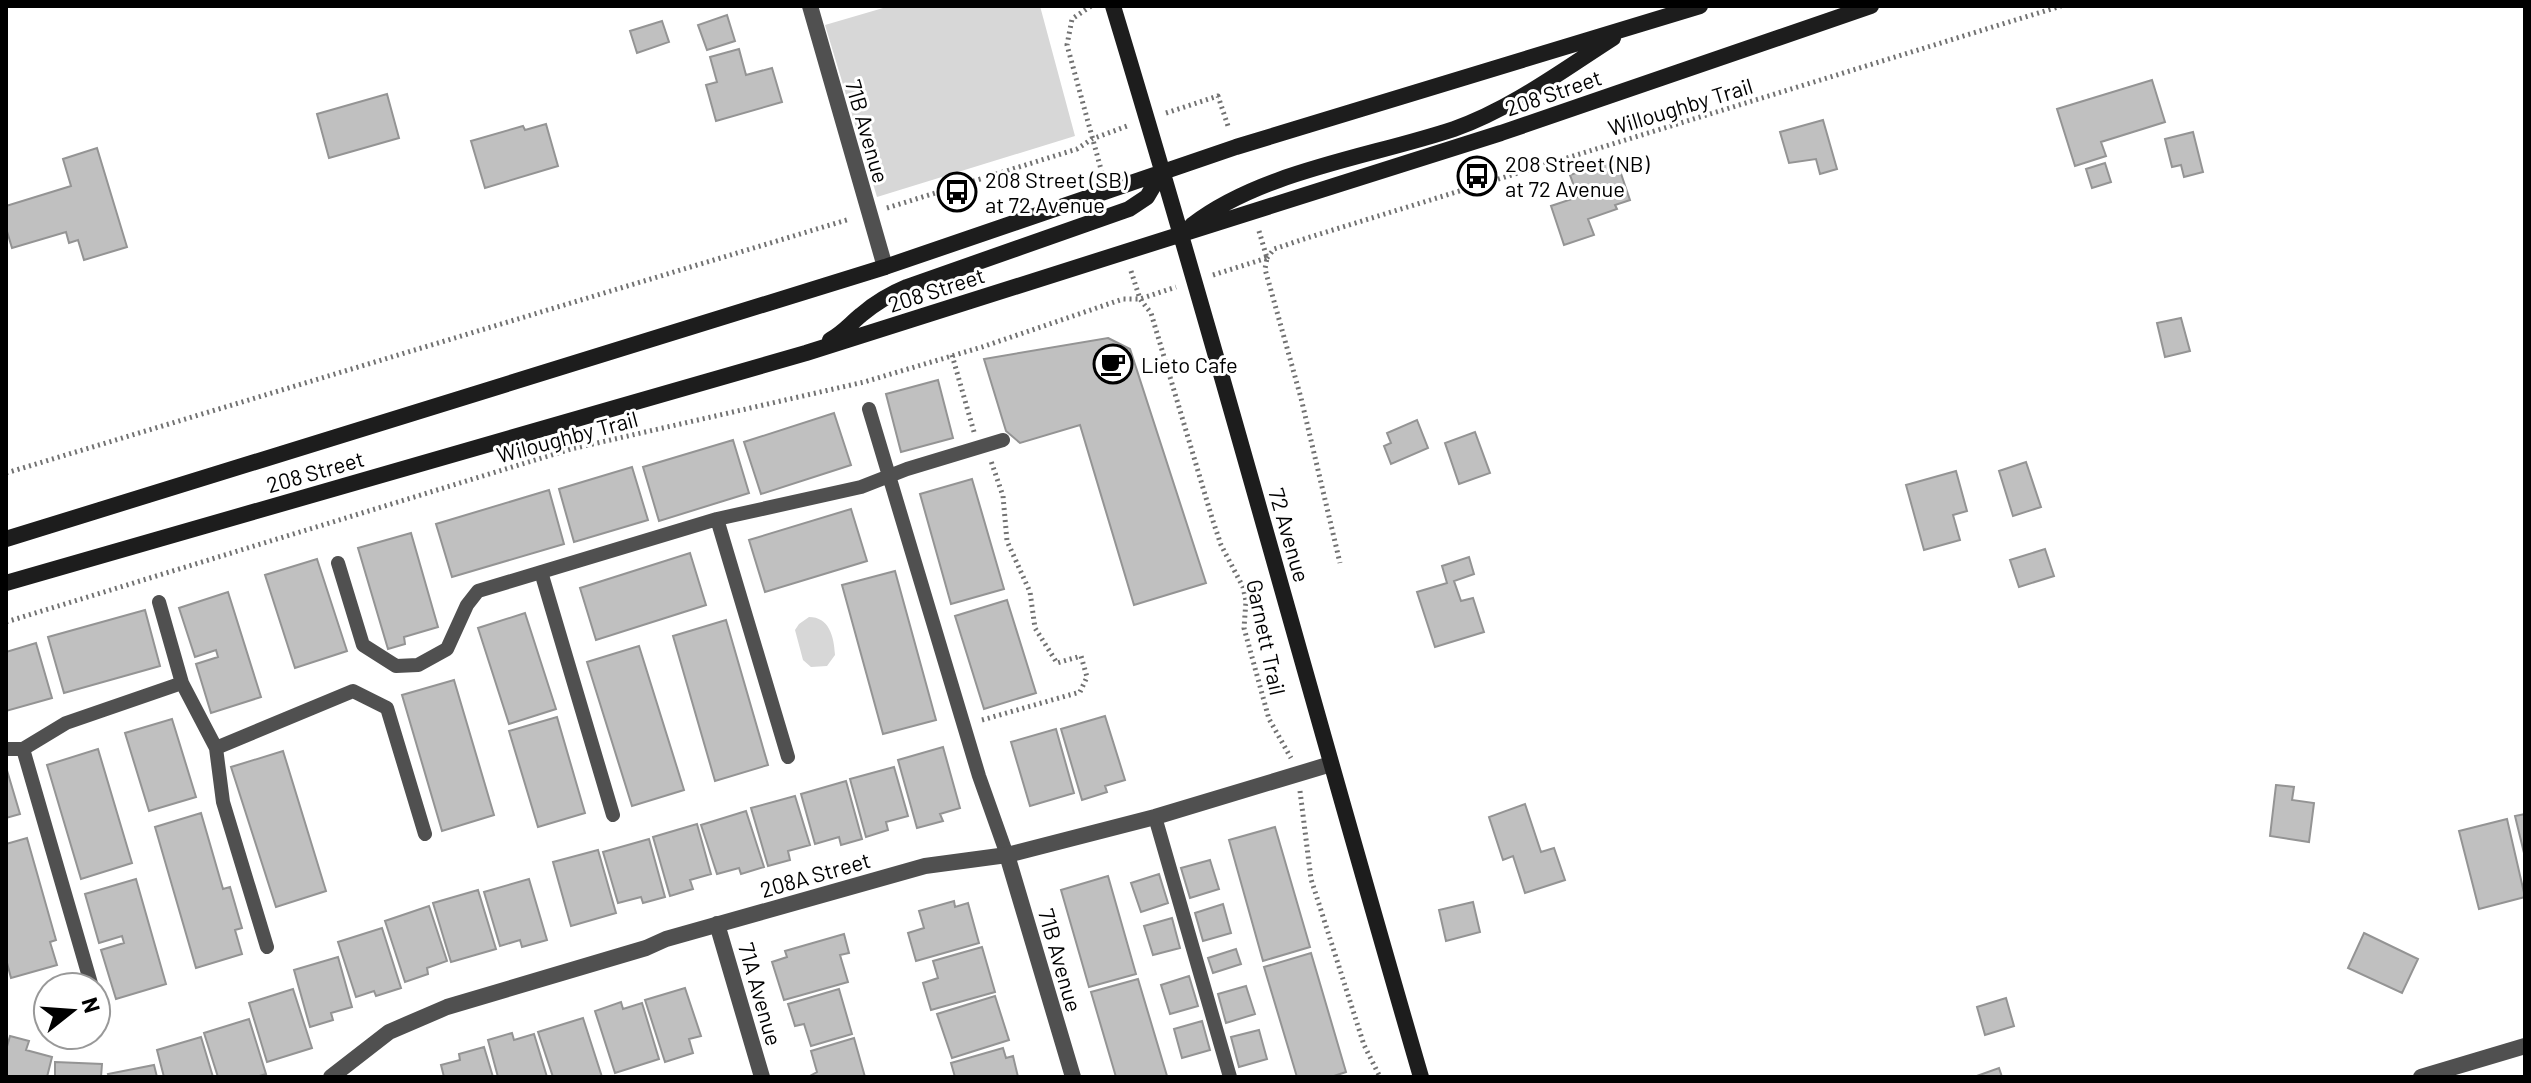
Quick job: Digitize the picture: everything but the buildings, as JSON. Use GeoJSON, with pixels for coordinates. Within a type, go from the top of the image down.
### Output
{"type":"FeatureCollection","features":[{"type":"Feature","properties":{"kind":"main road","name":"72 Avenue"},"geometry":{"type":"LineString","coordinates":[[1113,6],[1163,170],[1421,1077]]}},
{"type":"Feature","properties":{"kind":"main road","name":"208 Street"},"geometry":{"type":"LineString","coordinates":[[6,539],[205,480],[885,267],[1163,170],[1700,6]]}},
{"type":"Feature","properties":{"kind":"main road","name":"208 Street"},"geometry":{"type":"LineString","coordinates":[[6,583],[806,353],[1501,133],[1871,6]]}},
{"type":"Feature","properties":{"kind":"main road"},"geometry":{"type":"LineString","coordinates":[[1181,234],[1208,213],[1247,191],[1457,128],[1539,86],[1629,27]]}},
{"type":"Feature","properties":{"kind":"main road"},"geometry":{"type":"LineString","coordinates":[[806,353],[844,332],[859,316],[887,296],[907,287],[1129,209],[1147,197],[1163,170]]}},
{"type":"Feature","properties":{"kind":"street","name":"71B Avenue"},"geometry":{"type":"LineString","coordinates":[[810,6],[885,267]]}},
{"type":"Feature","properties":{"kind":"street","name":"208A Street"},"geometry":{"type":"LineString","coordinates":[[331,1077],[389,1032],[447,1007],[717,924],[925,866],[1007,855],[1155,817],[1331,764]]}},
{"type":"Feature","properties":{"kind":"street","name":"71B Avenue"},"geometry":{"type":"LineString","coordinates":[[1007,855],[1073,1077]]}},
{"type":"Feature","properties":{"kind":"street","name":"71A Avenue"},"geometry":{"type":"LineString","coordinates":[[717,924],[762,1077]]}},
{"type":"Feature","properties":{"kind":"street"},"geometry":{"type":"LineString","coordinates":[[2421,1077],[2525,1046]]}},
{"type":"Feature","properties":{"kind":"lane"},"geometry":{"type":"LineString","coordinates":[[869,409],[979,776],[1007,855]]}},
{"type":"Feature","properties":{"kind":"lane"},"geometry":{"type":"LineString","coordinates":[[338,563],[363,645],[396,666],[418,665],[447,649],[467,605],[478,591],[717,519],[861,487],[907,469],[1003,440]]}},
{"type":"Feature","properties":{"kind":"lane"},"geometry":{"type":"LineString","coordinates":[[717,519],[788,757]]}},
{"type":"Feature","properties":{"kind":"lane"},"geometry":{"type":"LineString","coordinates":[[541,572],[613,815]]}},
{"type":"Feature","properties":{"kind":"lane"},"geometry":{"type":"LineString","coordinates":[[159,602],[182,683],[216,748],[223,802],[267,947]]}},
{"type":"Feature","properties":{"kind":"lane"},"geometry":{"type":"LineString","coordinates":[[6,749],[23,749],[66,723],[182,683]]}},
{"type":"Feature","properties":{"kind":"lane"},"geometry":{"type":"LineString","coordinates":[[216,748],[353,691],[387,708],[425,834]]}},
{"type":"Feature","properties":{"kind":"lane"},"geometry":{"type":"LineString","coordinates":[[23,749],[87,971]]}},
{"type":"Feature","properties":{"kind":"lane"},"geometry":{"type":"LineString","coordinates":[[1155,817],[1230,1077]]}},
{"type":"Feature","properties":{"kind":"path"},"geometry":{"type":"LineString","coordinates":[[881,210],[1077,149],[1092,139],[1067,45],[1072,19],[1091,6]]}},
{"type":"Feature","properties":{"kind":"path","name":"Willoughby Trail"},"geometry":{"type":"LineString","coordinates":[[1340,563],[1301,398],[1265,269],[1267,258],[1274,249],[2061,6]]}},
{"type":"Feature","properties":{"kind":"path"},"geometry":{"type":"LineString","coordinates":[[6,473],[855,217]]}},
{"type":"Feature","properties":{"kind":"path","name":"Wiloughby Trail"},"geometry":{"type":"LineString","coordinates":[[6,622],[571,449],[864,382],[1123,299],[1140,299]]}},
{"type":"Feature","properties":{"kind":"path","name":"Garnett Trail"},"geometry":{"type":"LineString","coordinates":[[1140,299],[1151,313],[1216,533],[1243,587],[1246,601],[1244,628],[1269,719],[1290,756],[1296,774],[1311,879],[1364,1045],[1380,1077]]}},
{"type":"Feature","properties":{"kind":"path"},"geometry":{"type":"LineString","coordinates":[[952,355],[975,435],[992,462],[1001,487],[1004,528],[1030,592],[1035,628],[1057,663],[1081,656],[1087,677],[1080,692],[977,722]]}},
{"type":"Feature","properties":{"kind":"shaded area"},"geometry":{"type":"Polygon","coordinates":[[[890,6],[1040,6],[1075,136],[877,197],[825,25],[890,6]]]}},
{"type":"Feature","properties":{"kind":"shaded area"},"geometry":{"type":"Polygon","coordinates":[[[809,617],[821,620],[832,635],[835,655],[827,666],[811,667],[803,660],[795,630],[809,617]]]}},
{"type":"Feature","properties":{"kind":"place","name":"208 Street (NB) at 72 Avenue"},"geometry":{"type":"Point","coordinates":[1477,176]}},
{"type":"Feature","properties":{"kind":"place","name":"208 Street (SB) at 72 Avenue"},"geometry":{"type":"Point","coordinates":[957,192]}},
{"type":"Feature","properties":{"kind":"place","name":"Lieto Cafe"},"geometry":{"type":"Point","coordinates":[1113,364]}}]}
